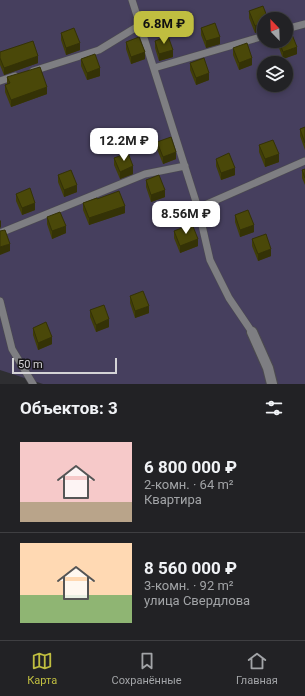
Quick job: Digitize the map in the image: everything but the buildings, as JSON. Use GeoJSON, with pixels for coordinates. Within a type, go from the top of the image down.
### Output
{"type":"FeatureCollection","features":[{"type":"Feature","properties":{"kind":"street"},"geometry":{"type":"LineString","coordinates":[[252,332],[268,368],[272,384]]}},
{"type":"Feature","properties":{"kind":"lane"},"geometry":{"type":"LineString","coordinates":[[132,0],[198,208],[210,260],[229,298],[252,332]]}},
{"type":"Feature","properties":{"kind":"lane"},"geometry":{"type":"LineString","coordinates":[[293,28],[305,24]]}},
{"type":"Feature","properties":{"kind":"lane"},"geometry":{"type":"LineString","coordinates":[[0,81],[98,50],[140,25]]}},
{"type":"Feature","properties":{"kind":"lane"},"geometry":{"type":"LineString","coordinates":[[154,68],[257,38]]}},
{"type":"Feature","properties":{"kind":"lane"},"geometry":{"type":"LineString","coordinates":[[198,208],[305,161]]}},
{"type":"Feature","properties":{"kind":"lane"},"geometry":{"type":"LineString","coordinates":[[0,233],[145,174],[185,166]]}},
{"type":"Feature","properties":{"kind":"lane"},"geometry":{"type":"LineString","coordinates":[[0,301],[12,349],[33,384]]}},
{"type":"Feature","properties":{"kind":"shaded area"},"geometry":{"type":"Polygon","coordinates":[[[0,0],[305,0],[305,384],[43,384],[0,370],[0,0]]]}}]}
